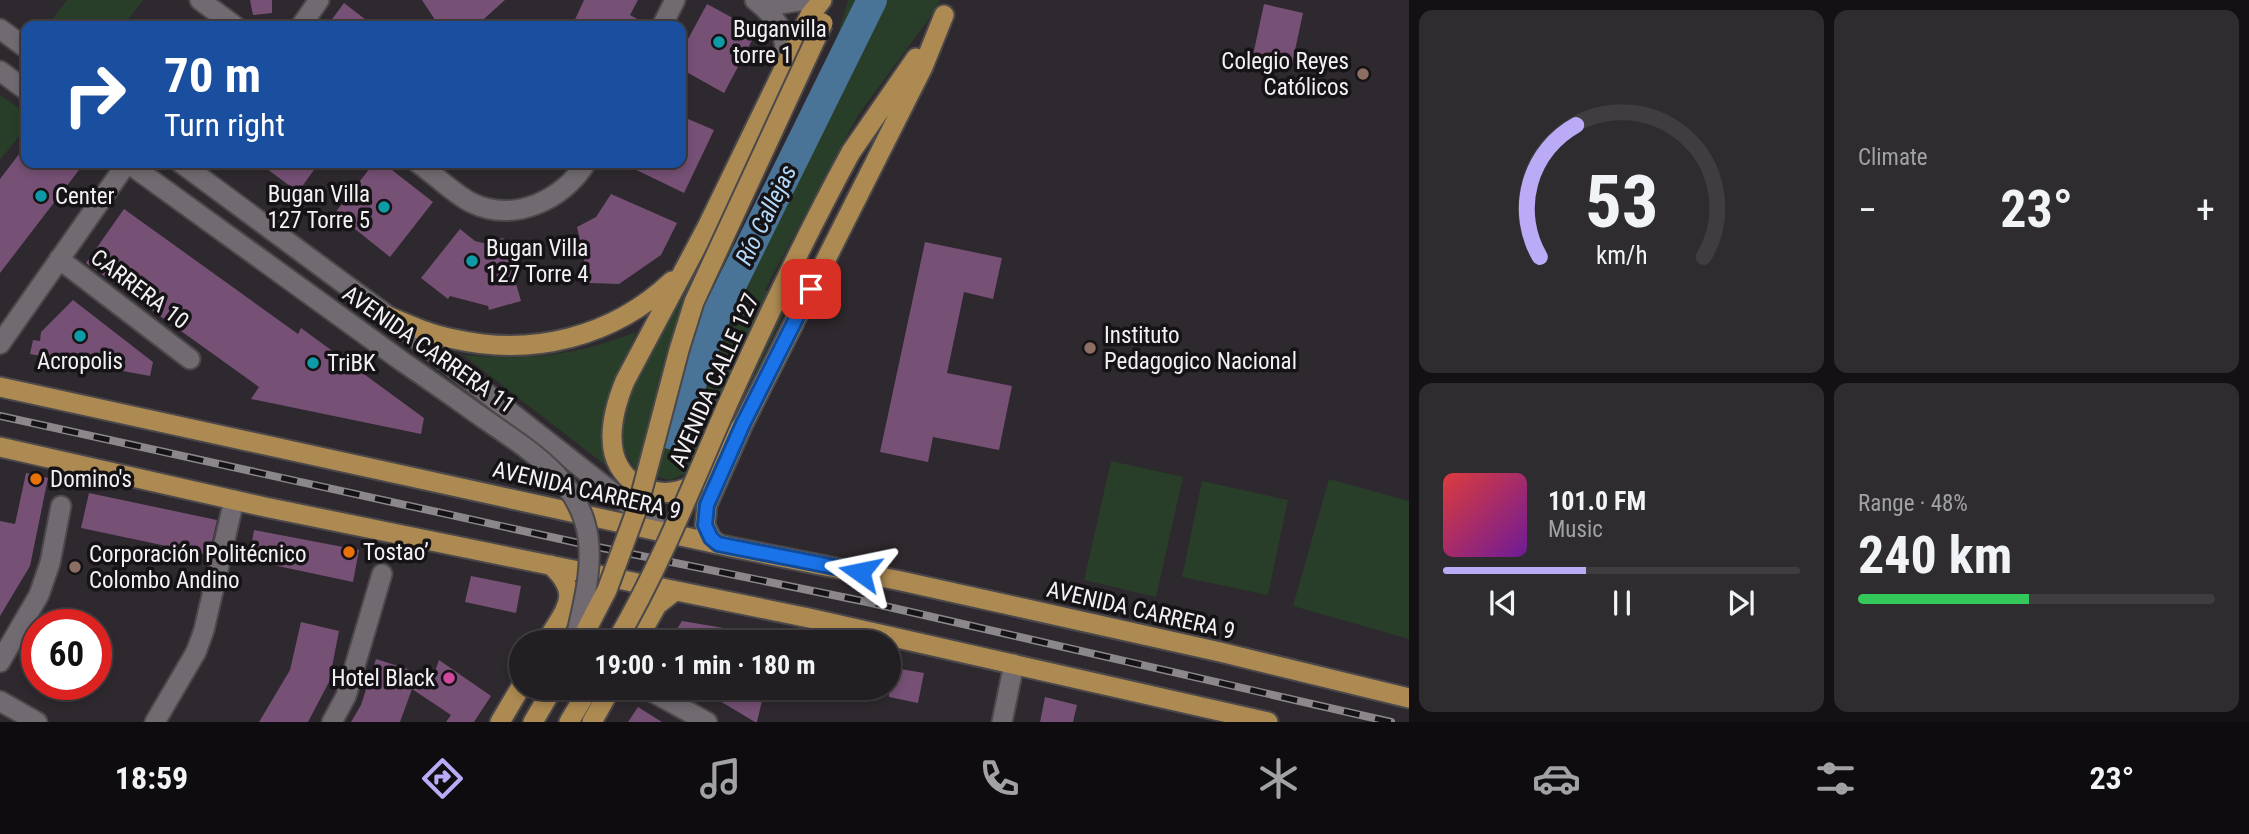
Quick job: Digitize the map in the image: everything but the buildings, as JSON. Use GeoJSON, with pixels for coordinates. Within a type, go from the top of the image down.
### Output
{"type":"FeatureCollection","features":[{"type":"Feature","properties":{"kind":"main road"},"geometry":{"type":"LineString","coordinates":[[743,424],[701,479],[676,492],[654,492],[640,486],[626,476],[614,453],[613,424],[617,401],[625,381],[708,227],[810,15],[822,0]]}},
{"type":"Feature","properties":{"kind":"main road","name":"AVENIDA CALLE 127"},"geometry":{"type":"LineString","coordinates":[[584,630],[607,590],[638,506],[694,302],[832,0]]}},
{"type":"Feature","properties":{"kind":"main road"},"geometry":{"type":"LineString","coordinates":[[718,544],[707,530],[705,511],[743,424],[923,67],[948,7]]}},
{"type":"Feature","properties":{"kind":"main road","name":"AVENIDA CALLE 127"},"geometry":{"type":"LineString","coordinates":[[623,630],[660,561],[769,317],[851,152],[948,7]]}},
{"type":"Feature","properties":{"kind":"main road"},"geometry":{"type":"LineString","coordinates":[[388,316],[451,339],[484,345],[550,343],[582,335],[641,307],[685,268]]}},
{"type":"Feature","properties":{"kind":"main road","name":"AVENIDA CARRERA 9"},"geometry":{"type":"LineString","coordinates":[[0,387],[718,544],[901,581],[1220,652],[1409,698]]}},
{"type":"Feature","properties":{"kind":"main road"},"geometry":{"type":"LineString","coordinates":[[0,447],[234,500],[810,618],[1268,722]]}},
{"type":"Feature","properties":{"kind":"main road"},"geometry":{"type":"LineString","coordinates":[[551,565],[564,578],[570,592],[569,601],[553,630]]}},
{"type":"Feature","properties":{"kind":"main road"},"geometry":{"type":"LineString","coordinates":[[643,630],[657,605],[676,592]]}},
{"type":"Feature","properties":{"kind":"main road"},"geometry":{"type":"LineString","coordinates":[[500,722],[513,700]]}},
{"type":"Feature","properties":{"kind":"main road"},"geometry":{"type":"LineString","coordinates":[[533,722],[547,700]]}},
{"type":"Feature","properties":{"kind":"main road"},"geometry":{"type":"LineString","coordinates":[[569,722],[582,700]]}},
{"type":"Feature","properties":{"kind":"main road"},"geometry":{"type":"LineString","coordinates":[[592,722],[604,700]]}},
{"type":"Feature","properties":{"kind":"street"},"geometry":{"type":"LineString","coordinates":[[200,0],[228,21]]}},
{"type":"Feature","properties":{"kind":"street"},"geometry":{"type":"LineString","coordinates":[[304,21],[319,0]]}},
{"type":"Feature","properties":{"kind":"street"},"geometry":{"type":"LineString","coordinates":[[664,21],[675,0]]}},
{"type":"Feature","properties":{"kind":"street"},"geometry":{"type":"LineString","coordinates":[[756,1],[780,4],[805,0]]}},
{"type":"Feature","properties":{"kind":"street"},"geometry":{"type":"LineString","coordinates":[[756,1],[783,30],[786,46],[785,67]]}},
{"type":"Feature","properties":{"kind":"street"},"geometry":{"type":"LineString","coordinates":[[0,29],[21,44]]}},
{"type":"Feature","properties":{"kind":"street"},"geometry":{"type":"LineString","coordinates":[[0,71],[21,86]]}},
{"type":"Feature","properties":{"kind":"street"},"geometry":{"type":"LineString","coordinates":[[0,344],[123,168]]}},
{"type":"Feature","properties":{"kind":"street","name":"AVENIDA CARRERA 11"},"geometry":{"type":"LineString","coordinates":[[134,168],[545,462],[566,485],[583,518],[588,536],[586,590],[579,630]]}},
{"type":"Feature","properties":{"kind":"street","name":"AVENIDA CARRERA 11"},"geometry":{"type":"LineString","coordinates":[[196,168],[663,532]]}},
{"type":"Feature","properties":{"kind":"street"},"geometry":{"type":"LineString","coordinates":[[425,168],[470,202],[492,209],[516,210],[538,205],[559,194],[581,170]]}},
{"type":"Feature","properties":{"kind":"street","name":"CARRERA 10"},"geometry":{"type":"LineString","coordinates":[[59,259],[190,359]]}},
{"type":"Feature","properties":{"kind":"street"},"geometry":{"type":"LineString","coordinates":[[155,722],[196,652],[204,630],[234,500]]}},
{"type":"Feature","properties":{"kind":"street"},"geometry":{"type":"LineString","coordinates":[[0,662],[39,595],[50,563],[61,506]]}},
{"type":"Feature","properties":{"kind":"street"},"geometry":{"type":"LineString","coordinates":[[332,722],[346,696],[382,575]]}},
{"type":"Feature","properties":{"kind":"street"},"geometry":{"type":"LineString","coordinates":[[1002,722],[1014,664]]}},
{"type":"Feature","properties":{"kind":"street"},"geometry":{"type":"LineString","coordinates":[[667,700],[707,722]]}},
{"type":"Feature","properties":{"kind":"street"},"geometry":{"type":"LineString","coordinates":[[0,701],[37,722]]}},
{"type":"Feature","properties":{"kind":"green space"},"geometry":{"type":"Polygon","coordinates":[[[67,0],[143,0],[127,21],[51,21],[67,0]]]}},
{"type":"Feature","properties":{"kind":"green space"},"geometry":{"type":"Polygon","coordinates":[[[848,0],[940,0],[858,115],[765,290],[791,300],[720,445],[695,470],[670,480],[637,472],[625,452],[621,417],[635,377],[672,316],[713,239],[739,247],[838,34],[848,0]]]}},
{"type":"Feature","properties":{"kind":"green space"},"geometry":{"type":"Polygon","coordinates":[[[0,95],[21,110],[21,133],[0,160],[0,95]]]}},
{"type":"Feature","properties":{"kind":"green space"},"geometry":{"type":"Polygon","coordinates":[[[636,332],[606,406],[603,434],[613,471],[463,355],[551,355],[592,347],[636,332]]]}},
{"type":"Feature","properties":{"kind":"green space"},"geometry":{"type":"Polygon","coordinates":[[[1111,461],[1183,477],[1156,597],[1084,580],[1111,461]]]}},
{"type":"Feature","properties":{"kind":"green space"},"geometry":{"type":"Polygon","coordinates":[[[1329,479],[1409,501],[1409,639],[1293,606],[1329,479]]]}},
{"type":"Feature","properties":{"kind":"green space"},"geometry":{"type":"Polygon","coordinates":[[[1202,481],[1288,500],[1268,595],[1182,577],[1202,481]]]}},
{"type":"Feature","properties":{"kind":"waterway","name":"Río Callejas"},"geometry":{"type":"LineString","coordinates":[[673,435],[715,318],[872,0]]}},
{"type":"Feature","properties":{"kind":"railway"},"geometry":{"type":"LineString","coordinates":[[0,416],[583,544],[867,602],[1391,722]]}},
{"type":"Feature","properties":{"kind":"place","name":"Buganvilla torre 1"},"geometry":{"type":"Point","coordinates":[719,42]}},
{"type":"Feature","properties":{"kind":"place","name":"Colegio Reyes Católicos"},"geometry":{"type":"Point","coordinates":[1363,74]}},
{"type":"Feature","properties":{"kind":"place","name":"Center"},"geometry":{"type":"Point","coordinates":[41,196]}},
{"type":"Feature","properties":{"kind":"place","name":"Bugan Villa 127 Torre 5"},"geometry":{"type":"Point","coordinates":[384,207]}},
{"type":"Feature","properties":{"kind":"place","name":"Bugan Villa 127 Torre 4"},"geometry":{"type":"Point","coordinates":[472,261]}},
{"type":"Feature","properties":{"kind":"place","name":"Acropolis"},"geometry":{"type":"Point","coordinates":[80,336]}},
{"type":"Feature","properties":{"kind":"place","name":"Instituto Pedagogico Nacional"},"geometry":{"type":"Point","coordinates":[1090,348]}},
{"type":"Feature","properties":{"kind":"place","name":"TriBK"},"geometry":{"type":"Point","coordinates":[313,363]}},
{"type":"Feature","properties":{"kind":"place","name":"Domino's"},"geometry":{"type":"Point","coordinates":[36,479]}},
{"type":"Feature","properties":{"kind":"place","name":"Tostao’"},"geometry":{"type":"Point","coordinates":[349,552]}},
{"type":"Feature","properties":{"kind":"place","name":"Corporación Politécnico Colombo Andino"},"geometry":{"type":"Point","coordinates":[75,567]}},
{"type":"Feature","properties":{"kind":"place","name":"Hotel Black"},"geometry":{"type":"Point","coordinates":[449,678]}},
{"type":"Feature","properties":{"kind":"route"},"geometry":{"type":"LineString","coordinates":[[811,289],[743,424],[707,505],[705,525],[711,538],[718,544],[860,572]]}}]}
